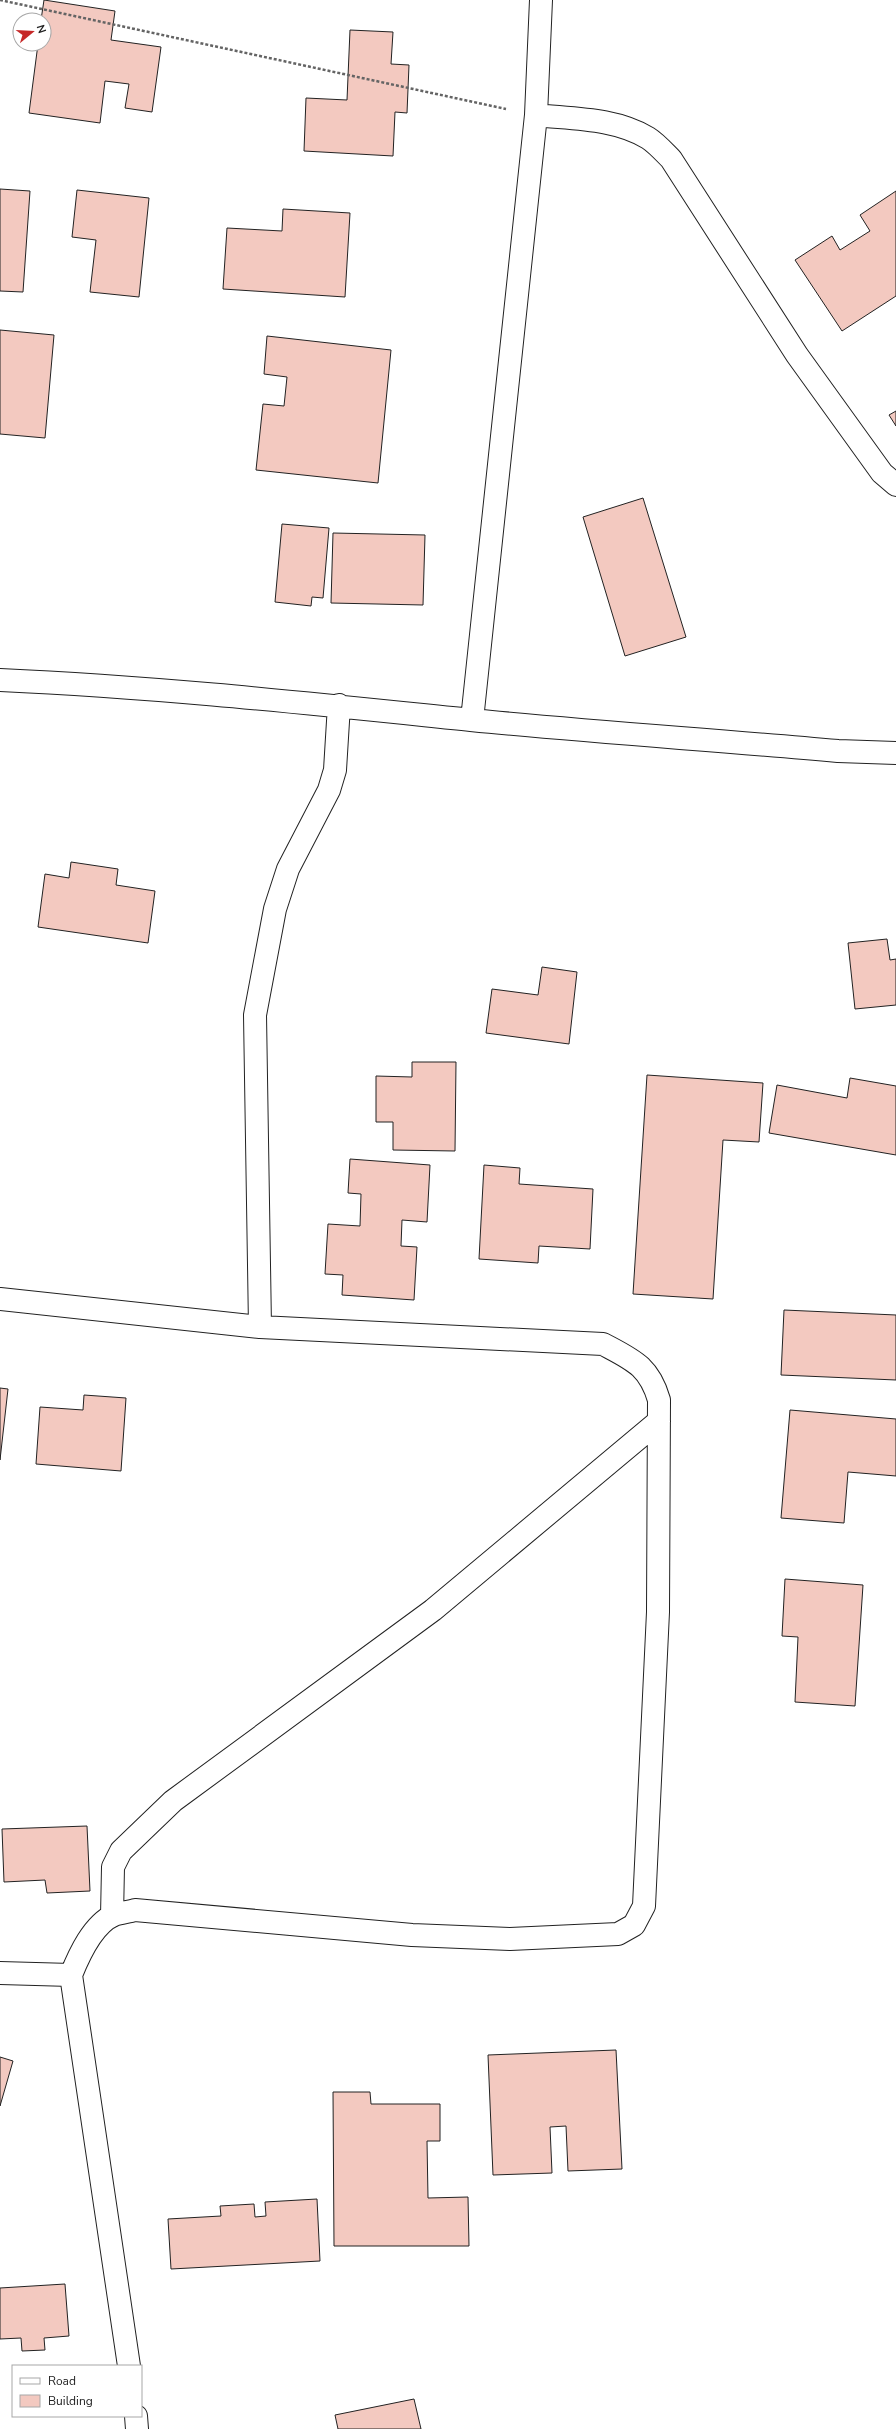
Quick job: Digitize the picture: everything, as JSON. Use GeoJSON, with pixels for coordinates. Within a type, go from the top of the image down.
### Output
{"type":"FeatureCollection","features":[{"type":"Feature","properties":{"kind":"street"},"geometry":{"type":"LineString","coordinates":[[472,720],[536,115],[541,0]]}},
{"type":"Feature","properties":{"kind":"street"},"geometry":{"type":"LineString","coordinates":[[536,115],[607,123],[627,129],[649,138],[671,159],[797,355],[882,473],[896,485]]}},
{"type":"Feature","properties":{"kind":"street"},"geometry":{"type":"LineString","coordinates":[[0,680],[92,684],[339,705],[472,720],[838,751],[896,753]]}},
{"type":"Feature","properties":{"kind":"street"},"geometry":{"type":"LineString","coordinates":[[260,1327],[255,1015],[279,896],[288,868],[329,790],[335,770],[339,705]]}},
{"type":"Feature","properties":{"kind":"street"},"geometry":{"type":"LineString","coordinates":[[0,1299],[260,1327],[603,1344],[635,1361],[646,1371],[654,1385],[659,1400],[658,1612],[644,1906],[634,1926],[618,1934],[510,1939],[412,1935],[135,1910],[112,1916],[90,1936],[71,1974],[129,2365]]}},
{"type":"Feature","properties":{"kind":"street"},"geometry":{"type":"LineString","coordinates":[[112,1916],[113,1866],[120,1851],[174,1801],[433,1610],[659,1421]]}},
{"type":"Feature","properties":{"kind":"street"},"geometry":{"type":"LineString","coordinates":[[0,1973],[71,1974]]}},
{"type":"Feature","properties":{"kind":"street"},"geometry":{"type":"LineString","coordinates":[[136,2417],[137,2429]]}},
{"type":"Feature","properties":{"kind":"path"},"geometry":{"type":"LineString","coordinates":[[0,0],[536,115]]}},
{"type":"Feature","properties":{"kind":"building"},"geometry":{"type":"Polygon","coordinates":[[[44,0],[115,11],[111,40],[161,47],[152,112],[125,108],[129,84],[105,81],[100,123],[29,113],[37,52],[52,52],[52,12],[42,12],[44,0]]]}},
{"type":"Feature","properties":{"kind":"building"},"geometry":{"type":"Polygon","coordinates":[[[350,30],[393,32],[391,64],[409,65],[407,113],[395,112],[393,156],[304,151],[306,98],[347,100],[350,30]]]}},
{"type":"Feature","properties":{"kind":"building"},"geometry":{"type":"Polygon","coordinates":[[[0,189],[30,191],[23,292],[0,291],[0,189]]]}},
{"type":"Feature","properties":{"kind":"building"},"geometry":{"type":"Polygon","coordinates":[[[77,190],[149,198],[139,297],[90,292],[96,240],[72,237],[77,190]]]}},
{"type":"Feature","properties":{"kind":"building"},"geometry":{"type":"Polygon","coordinates":[[[896,191],[896,296],[842,331],[795,260],[832,236],[840,250],[870,231],[860,215],[896,191]]]}},
{"type":"Feature","properties":{"kind":"building"},"geometry":{"type":"Polygon","coordinates":[[[283,209],[350,213],[345,297],[223,289],[227,228],[282,231],[283,209]]]}},
{"type":"Feature","properties":{"kind":"building"},"geometry":{"type":"Polygon","coordinates":[[[0,330],[54,335],[45,438],[0,434],[0,330]]]}},
{"type":"Feature","properties":{"kind":"building"},"geometry":{"type":"Polygon","coordinates":[[[267,336],[391,350],[378,483],[256,470],[263,404],[284,406],[287,377],[264,374],[267,336]]]}},
{"type":"Feature","properties":{"kind":"building"},"geometry":{"type":"Polygon","coordinates":[[[896,411],[896,426],[889,415],[896,411]]]}},
{"type":"Feature","properties":{"kind":"building"},"geometry":{"type":"Polygon","coordinates":[[[643,498],[686,637],[625,656],[583,517],[643,498]]]}},
{"type":"Feature","properties":{"kind":"building"},"geometry":{"type":"Polygon","coordinates":[[[282,524],[329,528],[323,598],[312,597],[311,606],[275,602],[282,524]]]}},
{"type":"Feature","properties":{"kind":"building"},"geometry":{"type":"Polygon","coordinates":[[[333,533],[425,535],[423,605],[331,603],[333,533]]]}},
{"type":"Feature","properties":{"kind":"building"},"geometry":{"type":"Polygon","coordinates":[[[71,862],[118,869],[116,885],[155,891],[148,943],[38,927],[45,874],[69,878],[71,862]]]}},
{"type":"Feature","properties":{"kind":"building"},"geometry":{"type":"Polygon","coordinates":[[[887,939],[890,960],[896,959],[896,1005],[855,1009],[848,943],[887,939]]]}},
{"type":"Feature","properties":{"kind":"building"},"geometry":{"type":"Polygon","coordinates":[[[542,967],[577,972],[569,1044],[486,1033],[492,989],[538,995],[542,967]]]}},
{"type":"Feature","properties":{"kind":"building"},"geometry":{"type":"Polygon","coordinates":[[[412,1062],[456,1062],[455,1151],[393,1150],[393,1122],[376,1122],[376,1076],[412,1077],[412,1062]]]}},
{"type":"Feature","properties":{"kind":"building"},"geometry":{"type":"Polygon","coordinates":[[[647,1075],[763,1083],[759,1142],[723,1140],[713,1299],[633,1294],[647,1075]]]}},
{"type":"Feature","properties":{"kind":"building"},"geometry":{"type":"Polygon","coordinates":[[[850,1078],[896,1086],[896,1155],[769,1133],[777,1085],[847,1098],[850,1078]]]}},
{"type":"Feature","properties":{"kind":"building"},"geometry":{"type":"Polygon","coordinates":[[[350,1159],[430,1165],[427,1222],[402,1220],[401,1246],[417,1247],[414,1300],[342,1295],[343,1275],[325,1274],[328,1224],[360,1226],[361,1194],[348,1193],[350,1159]]]}},
{"type":"Feature","properties":{"kind":"building"},"geometry":{"type":"Polygon","coordinates":[[[484,1165],[520,1168],[519,1184],[593,1189],[590,1249],[539,1246],[538,1263],[479,1259],[484,1165]]]}},
{"type":"Feature","properties":{"kind":"building"},"geometry":{"type":"Polygon","coordinates":[[[784,1310],[896,1315],[896,1380],[781,1375],[784,1310]]]}},
{"type":"Feature","properties":{"kind":"building"},"geometry":{"type":"Polygon","coordinates":[[[0,1388],[8,1389],[0,1460],[0,1388]]]}},
{"type":"Feature","properties":{"kind":"building"},"geometry":{"type":"Polygon","coordinates":[[[84,1395],[126,1398],[121,1471],[36,1464],[40,1407],[83,1410],[84,1395]]]}},
{"type":"Feature","properties":{"kind":"building"},"geometry":{"type":"Polygon","coordinates":[[[790,1410],[896,1419],[896,1476],[848,1472],[844,1523],[781,1518],[790,1410]]]}},
{"type":"Feature","properties":{"kind":"building"},"geometry":{"type":"Polygon","coordinates":[[[785,1579],[863,1585],[855,1706],[795,1702],[798,1637],[782,1636],[785,1579]]]}},
{"type":"Feature","properties":{"kind":"building"},"geometry":{"type":"Polygon","coordinates":[[[87,1826],[90,1891],[47,1893],[45,1880],[4,1882],[2,1829],[87,1826]]]}},
{"type":"Feature","properties":{"kind":"building"},"geometry":{"type":"Polygon","coordinates":[[[616,2050],[622,2169],[568,2171],[566,2126],[550,2127],[552,2173],[493,2175],[488,2055],[616,2050]]]}},
{"type":"Feature","properties":{"kind":"building"},"geometry":{"type":"Polygon","coordinates":[[[0,2057],[13,2061],[0,2106],[0,2057]]]}},
{"type":"Feature","properties":{"kind":"building"},"geometry":{"type":"Polygon","coordinates":[[[333,2092],[370,2092],[371,2104],[440,2104],[440,2141],[427,2141],[428,2198],[468,2197],[469,2246],[334,2246],[333,2092]]]}},
{"type":"Feature","properties":{"kind":"building"},"geometry":{"type":"Polygon","coordinates":[[[317,2199],[320,2261],[171,2269],[168,2219],[221,2216],[220,2206],[254,2204],[255,2217],[266,2216],[265,2202],[317,2199]]]}},
{"type":"Feature","properties":{"kind":"building"},"geometry":{"type":"Polygon","coordinates":[[[65,2284],[69,2336],[44,2338],[45,2350],[22,2351],[21,2338],[0,2339],[0,2288],[65,2284]]]}},
{"type":"Feature","properties":{"kind":"building"},"geometry":{"type":"Polygon","coordinates":[[[414,2399],[421,2429],[338,2429],[335,2415],[414,2399]]]}}]}
